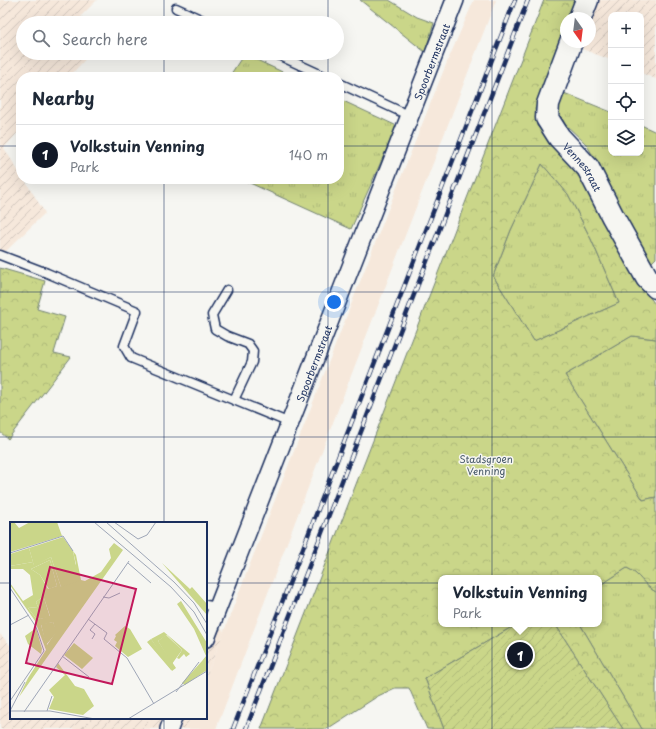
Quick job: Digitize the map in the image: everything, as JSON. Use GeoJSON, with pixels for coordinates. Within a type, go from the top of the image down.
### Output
{"type":"FeatureCollection","features":[{"type":"Feature","properties":{"kind":"street","name":"Spoorbermstraat"},"geometry":{"type":"LineString","coordinates":[[207,633],[212,606],[290,423],[455,0]]}},
{"type":"Feature","properties":{"kind":"street"},"geometry":{"type":"LineString","coordinates":[[582,12],[587,0]]}},
{"type":"Feature","properties":{"kind":"street","name":"Vennestraat"},"geometry":{"type":"LineString","coordinates":[[569,48],[548,104],[546,118],[559,137],[588,168],[647,278],[656,287]]}},
{"type":"Feature","properties":{"kind":"street"},"geometry":{"type":"LineString","coordinates":[[169,729],[173,719]]}},
{"type":"Feature","properties":{"kind":"lane"},"geometry":{"type":"LineString","coordinates":[[176,8],[194,16]]}},
{"type":"Feature","properties":{"kind":"lane"},"geometry":{"type":"LineString","coordinates":[[289,60],[315,72]]}},
{"type":"Feature","properties":{"kind":"lane"},"geometry":{"type":"LineString","coordinates":[[344,85],[410,116]]}},
{"type":"Feature","properties":{"kind":"lane"},"geometry":{"type":"LineString","coordinates":[[0,255],[48,273],[137,311],[124,346],[131,358],[290,423]]}},
{"type":"Feature","properties":{"kind":"lane"},"geometry":{"type":"LineString","coordinates":[[227,290],[212,314],[215,329],[227,336],[248,344],[253,351],[252,362],[234,400]]}},
{"type":"Feature","properties":{"kind":"shaded area"},"geometry":{"type":"Polygon","coordinates":[[[0,0],[97,0],[81,16],[16,16],[16,60],[85,60],[74,72],[16,72],[16,135],[4,148],[16,167],[16,184],[27,184],[45,213],[0,257],[0,0]]]}},
{"type":"Feature","properties":{"kind":"shaded area"},"geometry":{"type":"Polygon","coordinates":[[[474,0],[496,0],[216,729],[186,729],[190,719],[207,719],[207,674],[445,67],[474,0]]]}},
{"type":"Feature","properties":{"kind":"shaded area"},"geometry":{"type":"Polygon","coordinates":[[[599,0],[656,0],[656,79],[644,74],[644,12],[608,12],[608,59],[582,49],[596,48],[595,12],[599,0]]]}},
{"type":"Feature","properties":{"kind":"shaded area"},"geometry":{"type":"Polygon","coordinates":[[[207,621],[224,631],[207,674],[207,621]]]}},
{"type":"Feature","properties":{"kind":"shaded area"},"geometry":{"type":"Polygon","coordinates":[[[0,634],[10,645],[10,719],[190,719],[186,729],[0,729],[0,634]]]}},
{"type":"Feature","properties":{"kind":"green space"},"geometry":{"type":"Polygon","coordinates":[[[360,0],[389,0],[417,17],[434,23],[425,52],[360,0]]]}},
{"type":"Feature","properties":{"kind":"green space","name":"Stadsgroen Venning"},"geometry":{"type":"Polygon","coordinates":[[[544,0],[578,0],[573,12],[560,12],[560,45],[535,109],[537,126],[588,181],[646,293],[656,305],[656,339],[632,336],[565,375],[643,500],[656,497],[656,592],[635,573],[627,568],[602,584],[602,575],[438,575],[438,627],[512,627],[425,678],[444,729],[427,729],[409,688],[395,688],[378,696],[327,729],[261,729],[544,0]],[[542,164],[511,230],[493,276],[534,341],[619,303],[591,239],[568,194],[542,164]]]}},
{"type":"Feature","properties":{"kind":"green space"},"geometry":{"type":"Polygon","coordinates":[[[240,60],[257,60],[282,72],[232,72],[240,60]]]}},
{"type":"Feature","properties":{"kind":"green space"},"geometry":{"type":"Polygon","coordinates":[[[564,93],[608,111],[608,156],[644,156],[644,126],[656,132],[656,258],[650,264],[634,242],[598,164],[586,144],[565,124],[559,113],[558,106],[564,93]]]}},
{"type":"Feature","properties":{"kind":"green space"},"geometry":{"type":"Polygon","coordinates":[[[344,101],[397,126],[351,229],[252,184],[344,184],[344,101]]]}},
{"type":"Feature","properties":{"kind":"green space"},"geometry":{"type":"Polygon","coordinates":[[[542,164],[568,194],[591,239],[619,303],[534,341],[493,276],[511,230],[542,164]]]}},
{"type":"Feature","properties":{"kind":"green space"},"geometry":{"type":"Polygon","coordinates":[[[0,268],[45,281],[37,309],[65,317],[54,353],[71,357],[8,439],[0,432],[0,268]]]}},
{"type":"Feature","properties":{"kind":"green space"},"geometry":{"type":"Polygon","coordinates":[[[632,336],[656,339],[656,497],[643,500],[565,375],[632,336]]]}},
{"type":"Feature","properties":{"kind":"green space"},"geometry":{"type":"Polygon","coordinates":[[[627,568],[635,573],[656,592],[656,729],[642,729],[582,627],[602,627],[602,584],[627,568]]]}},
{"type":"Feature","properties":{"kind":"green space"},"geometry":{"type":"Polygon","coordinates":[[[512,627],[557,627],[623,729],[444,729],[425,678],[512,627]]]}},
{"type":"Feature","properties":{"kind":"green space"},"geometry":{"type":"Polygon","coordinates":[[[557,627],[582,627],[642,729],[623,729],[557,627]]]}},
{"type":"Feature","properties":{"kind":"railway"},"geometry":{"type":"LineString","coordinates":[[233,729],[515,0]]}},
{"type":"Feature","properties":{"kind":"railway"},"geometry":{"type":"LineString","coordinates":[[246,729],[528,0]]}},
{"type":"Feature","properties":{"kind":"place","name":"Volkstuin Venning"},"geometry":{"type":"Point","coordinates":[520,655]}}]}
